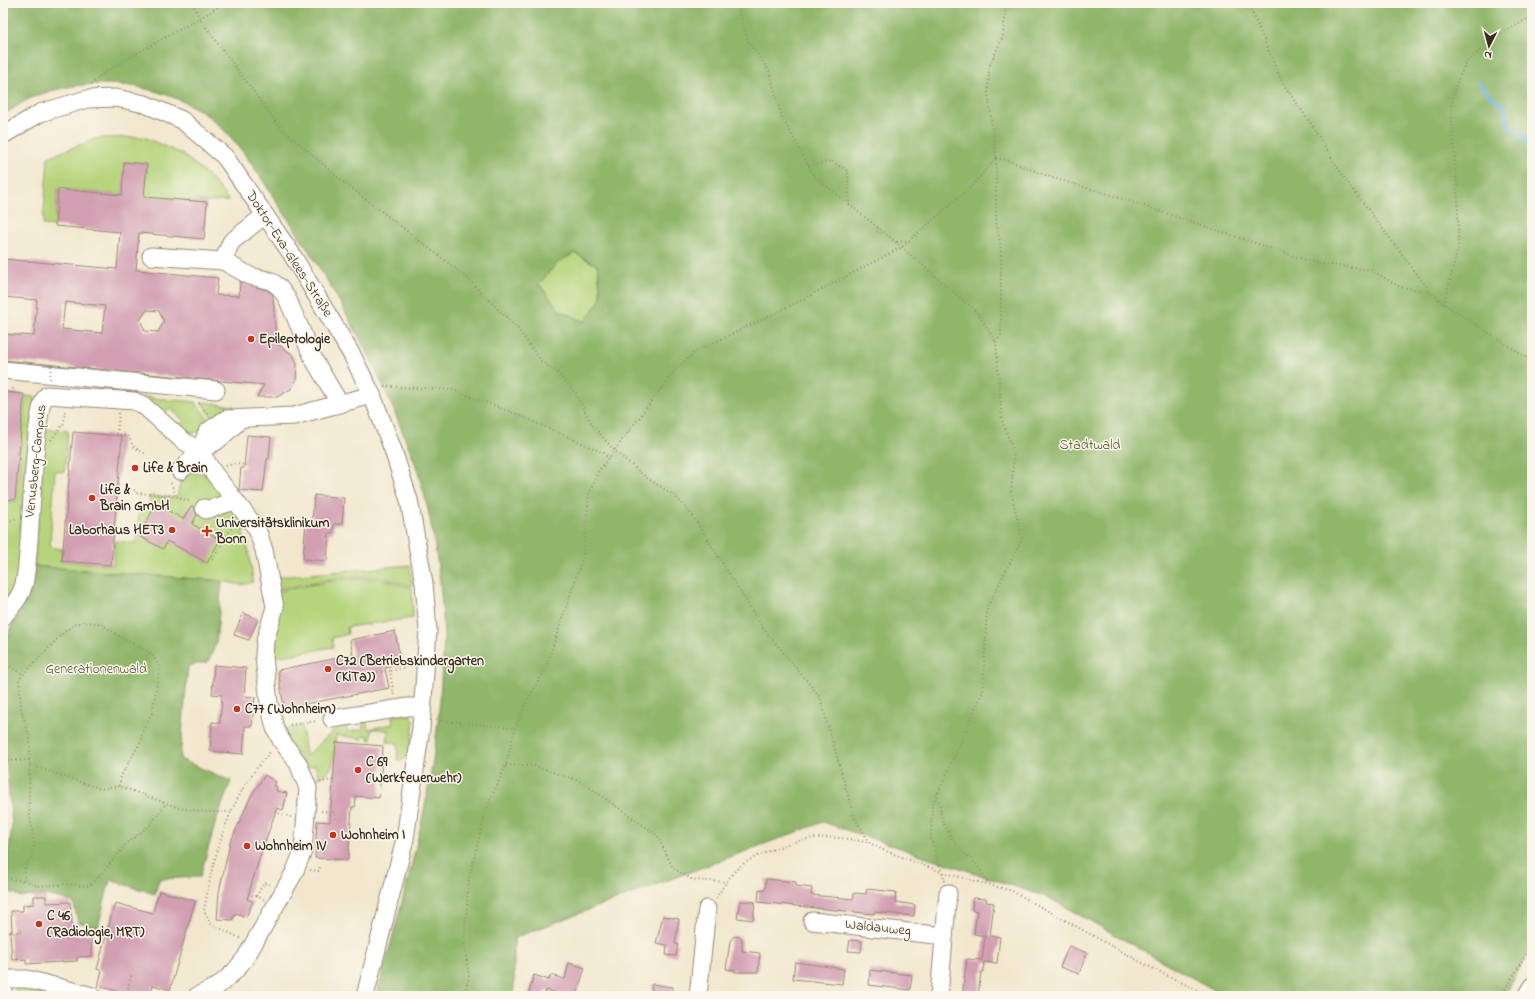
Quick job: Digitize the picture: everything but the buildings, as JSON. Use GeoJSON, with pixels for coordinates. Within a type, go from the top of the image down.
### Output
{"type":"FeatureCollection","features":[{"type":"Feature","properties":{"kind":"street","name":"Doktor-Eva-Glees-Straße"},"geometry":{"type":"LineString","coordinates":[[3,135],[40,113],[87,99],[116,98],[145,104],[182,120],[225,157],[291,253],[348,348],[378,393],[393,450],[409,500],[424,583],[428,630],[427,665],[430,710],[405,839],[365,996]]}},
{"type":"Feature","properties":{"kind":"street"},"geometry":{"type":"LineString","coordinates":[[223,261],[231,242],[265,215]]}},
{"type":"Feature","properties":{"kind":"street"},"geometry":{"type":"LineString","coordinates":[[151,256],[223,261],[250,276],[271,281],[279,286],[287,298],[314,360],[340,404]]}},
{"type":"Feature","properties":{"kind":"street"},"geometry":{"type":"LineString","coordinates":[[3,370],[216,390]]}},
{"type":"Feature","properties":{"kind":"street"},"geometry":{"type":"LineString","coordinates":[[175,475],[200,451],[207,432],[226,419],[294,416],[378,393]]}},
{"type":"Feature","properties":{"kind":"street","name":"Venusberg-Campus"},"geometry":{"type":"LineString","coordinates":[[3,617],[15,602],[24,585],[27,572],[38,428],[42,399],[50,394],[134,401],[143,405],[182,440],[200,451]]}},
{"type":"Feature","properties":{"kind":"street"},"geometry":{"type":"LineString","coordinates":[[198,996],[218,986],[239,966],[254,944],[299,863],[303,851],[308,788],[298,763],[278,734],[269,703],[264,657],[266,641],[275,607],[264,550],[256,529],[213,472],[200,451]]}},
{"type":"Feature","properties":{"kind":"street"},"geometry":{"type":"LineString","coordinates":[[201,506],[206,510],[239,506]]}},
{"type":"Feature","properties":{"kind":"street"},"geometry":{"type":"LineString","coordinates":[[332,719],[408,707],[430,710]]}},
{"type":"Feature","properties":{"kind":"street"},"geometry":{"type":"LineString","coordinates":[[938,996],[948,893]]}},
{"type":"Feature","properties":{"kind":"street"},"geometry":{"type":"LineString","coordinates":[[698,996],[707,909]]}},
{"type":"Feature","properties":{"kind":"street","name":"Waldauweg"},"geometry":{"type":"LineString","coordinates":[[812,921],[944,936]]}},
{"type":"Feature","properties":{"kind":"street"},"geometry":{"type":"LineString","coordinates":[[3,979],[27,979],[92,996]]}},
{"type":"Feature","properties":{"kind":"street"},"geometry":{"type":"LineString","coordinates":[[1526,996],[1532,986]]}},
{"type":"Feature","properties":{"kind":"street"},"geometry":{"type":"LineString","coordinates":[[3,991],[3,996]]}},
{"type":"Feature","properties":{"kind":"path"},"geometry":{"type":"LineString","coordinates":[[192,3],[200,19],[278,125],[341,180],[465,276],[516,328],[541,361],[557,372],[576,394],[592,425],[615,451],[647,478],[674,495],[693,516],[764,628],[820,697],[854,817],[870,843]]}},
{"type":"Feature","properties":{"kind":"path"},"geometry":{"type":"LineString","coordinates":[[96,86],[90,86],[99,76],[143,49],[200,19],[224,3]]}},
{"type":"Feature","properties":{"kind":"path"},"geometry":{"type":"LineString","coordinates":[[737,3],[748,41],[769,71],[782,117],[789,130],[792,131],[791,133],[814,176],[878,228],[876,231],[879,233],[883,232],[896,242],[977,312],[996,342],[1002,420],[1014,453],[1011,492],[1022,539],[986,608],[983,691],[937,793],[932,808],[931,839],[948,893]]}},
{"type":"Feature","properties":{"kind":"path"},"geometry":{"type":"LineString","coordinates":[[996,342],[1001,335],[1001,246],[996,222],[996,158],[988,92],[989,67],[1003,36],[1006,3]]}},
{"type":"Feature","properties":{"kind":"path"},"geometry":{"type":"LineString","coordinates":[[1241,3],[1252,12],[1282,82],[1309,121],[1342,175],[1431,292],[1444,304],[1532,361]]}},
{"type":"Feature","properties":{"kind":"path"},"geometry":{"type":"LineString","coordinates":[[1444,304],[1458,248],[1458,200],[1451,107],[1456,84],[1467,61],[1501,34],[1532,16]]}},
{"type":"Feature","properties":{"kind":"path"},"geometry":{"type":"LineString","coordinates":[[464,996],[469,977],[464,942],[469,878],[486,810],[506,765],[515,728],[528,699],[545,670],[583,557],[589,494],[598,472],[676,369],[695,352],[790,306],[902,247],[974,184],[996,158]]}},
{"type":"Feature","properties":{"kind":"path"},"geometry":{"type":"LineString","coordinates":[[996,158],[1007,160],[1050,177],[1108,194],[1315,263],[1371,270],[1400,287],[1431,292]]}},
{"type":"Feature","properties":{"kind":"path"},"geometry":{"type":"LineString","coordinates":[[809,166],[831,161],[848,171],[850,205]]}},
{"type":"Feature","properties":{"kind":"path"},"geometry":{"type":"LineString","coordinates":[[896,242],[909,240]]}},
{"type":"Feature","properties":{"kind":"path"},"geometry":{"type":"LineString","coordinates":[[50,379],[51,366]]}},
{"type":"Feature","properties":{"kind":"path"},"geometry":{"type":"LineString","coordinates":[[378,393],[382,386],[388,385],[453,390],[520,416],[604,453],[608,458]]}},
{"type":"Feature","properties":{"kind":"path"},"geometry":{"type":"LineString","coordinates":[[12,393],[13,386]]}},
{"type":"Feature","properties":{"kind":"path"},"geometry":{"type":"LineString","coordinates":[[58,430],[64,423],[66,395]]}},
{"type":"Feature","properties":{"kind":"path"},"geometry":{"type":"LineString","coordinates":[[120,400],[117,434],[129,437],[133,446],[147,455]]}},
{"type":"Feature","properties":{"kind":"path"},"geometry":{"type":"LineString","coordinates":[[213,472],[223,466],[234,464],[248,465]]}},
{"type":"Feature","properties":{"kind":"path"},"geometry":{"type":"LineString","coordinates":[[175,475],[176,496]]}},
{"type":"Feature","properties":{"kind":"path"},"geometry":{"type":"LineString","coordinates":[[134,490],[137,493],[176,496],[201,506]]}},
{"type":"Feature","properties":{"kind":"path"},"geometry":{"type":"LineString","coordinates":[[212,560],[239,506]]}},
{"type":"Feature","properties":{"kind":"path"},"geometry":{"type":"LineString","coordinates":[[256,529],[278,519],[297,520],[305,526]]}},
{"type":"Feature","properties":{"kind":"path"},"geometry":{"type":"LineString","coordinates":[[25,881],[25,866],[31,857],[34,844],[29,808],[29,731],[21,709],[19,679],[63,633],[75,624],[82,622],[100,623],[123,639],[146,650],[153,656],[160,668],[152,713],[143,730],[140,743],[121,776],[119,786]]}},
{"type":"Feature","properties":{"kind":"path"},"geometry":{"type":"LineString","coordinates":[[3,663],[23,674]]}},
{"type":"Feature","properties":{"kind":"path"},"geometry":{"type":"LineString","coordinates":[[377,672],[416,665],[427,665]]}},
{"type":"Feature","properties":{"kind":"path"},"geometry":{"type":"LineString","coordinates":[[390,670],[396,709]]}},
{"type":"Feature","properties":{"kind":"path"},"geometry":{"type":"LineString","coordinates":[[430,710],[436,720],[515,728]]}},
{"type":"Feature","properties":{"kind":"path"},"geometry":{"type":"LineString","coordinates":[[254,944],[211,924],[204,910],[219,846],[230,812],[256,767],[278,734],[332,719]]}},
{"type":"Feature","properties":{"kind":"path"},"geometry":{"type":"LineString","coordinates":[[4,761],[30,760]]}},
{"type":"Feature","properties":{"kind":"path"},"geometry":{"type":"LineString","coordinates":[[30,764],[101,789],[119,786],[166,804],[192,811],[230,812]]}},
{"type":"Feature","properties":{"kind":"path"},"geometry":{"type":"LineString","coordinates":[[506,765],[535,766],[582,782],[658,835],[673,868],[693,880],[727,882]]}},
{"type":"Feature","properties":{"kind":"path"},"geometry":{"type":"LineString","coordinates":[[937,793],[943,823],[956,845],[977,865],[990,885]]}},
{"type":"Feature","properties":{"kind":"path"},"geometry":{"type":"LineString","coordinates":[[6,878],[25,881],[41,886],[65,884],[86,886],[91,884],[127,843],[149,826],[166,804]]}},
{"type":"Feature","properties":{"kind":"path"},"geometry":{"type":"LineString","coordinates":[[307,809],[335,812],[335,822]]}},
{"type":"Feature","properties":{"kind":"path"},"geometry":{"type":"LineString","coordinates":[[275,812],[288,817]]}},
{"type":"Feature","properties":{"kind":"path"},"geometry":{"type":"LineString","coordinates":[[707,909],[736,870],[750,859],[785,844],[812,837],[838,837],[870,843],[883,850],[942,872],[1012,891],[1148,966],[1209,996]]}},
{"type":"Feature","properties":{"kind":"path"},"geometry":{"type":"LineString","coordinates":[[248,894],[263,899]]}},
{"type":"Feature","properties":{"kind":"path"},"geometry":{"type":"LineString","coordinates":[[10,931],[12,933],[22,931]]}},
{"type":"Feature","properties":{"kind":"path"},"geometry":{"type":"LineString","coordinates":[[1501,996],[1532,945]]}},
{"type":"Feature","properties":{"kind":"path"},"geometry":{"type":"LineString","coordinates":[[126,996],[132,973]]}},
{"type":"Feature","properties":{"kind":"green space","name":"Stadtwald"},"geometry":{"type":"Polygon","coordinates":[[[3,3],[1532,3],[1532,945],[1505,996],[1225,996],[1049,898],[823,822],[514,938],[514,996],[376,996],[418,840],[426,801],[438,721],[444,640],[439,572],[424,492],[416,466],[387,394],[360,339],[314,259],[242,151],[219,126],[206,115],[173,97],[154,91],[134,86],[93,84],[73,86],[33,97],[3,115],[3,3]],[[575,253],[558,262],[539,284],[559,310],[585,322],[601,298],[598,266],[575,253]]]}},
{"type":"Feature","properties":{"kind":"green space"},"geometry":{"type":"Polygon","coordinates":[[[144,137],[182,154],[210,177],[229,201],[207,202],[144,197],[147,164],[125,162],[122,195],[58,189],[55,226],[43,225],[48,157],[98,138],[144,137]]]}},
{"type":"Feature","properties":{"kind":"green space"},"geometry":{"type":"Polygon","coordinates":[[[574,253],[598,266],[601,298],[585,322],[559,310],[539,284],[558,262],[574,253]]]}},
{"type":"Feature","properties":{"kind":"green space"},"geometry":{"type":"Polygon","coordinates":[[[25,396],[35,397],[25,517],[17,580],[10,596],[3,596],[3,501],[16,502],[25,396]]]}},
{"type":"Feature","properties":{"kind":"green space"},"geometry":{"type":"Polygon","coordinates":[[[143,397],[195,402],[212,424],[200,431],[191,433],[187,432],[178,427],[184,421],[170,408],[164,414],[143,397]]]}},
{"type":"Feature","properties":{"kind":"green space"},"geometry":{"type":"Polygon","coordinates":[[[201,402],[234,406],[234,412],[214,420],[201,402]]]}},
{"type":"Feature","properties":{"kind":"green space"},"geometry":{"type":"Polygon","coordinates":[[[45,429],[68,431],[64,472],[55,471],[50,544],[54,548],[62,549],[61,561],[113,565],[115,541],[136,543],[140,505],[149,506],[150,496],[177,498],[182,479],[188,473],[200,473],[208,475],[251,529],[242,531],[249,552],[253,582],[241,585],[222,581],[34,566],[45,429]]]}},
{"type":"Feature","properties":{"kind":"green space"},"geometry":{"type":"Polygon","coordinates":[[[410,565],[412,586],[380,577],[342,577],[278,589],[277,577],[410,565]]]}},
{"type":"Feature","properties":{"kind":"green space","name":"Generationenwald"},"geometry":{"type":"Polygon","coordinates":[[[34,566],[222,581],[216,644],[208,662],[188,666],[180,759],[231,781],[216,821],[200,877],[159,879],[155,894],[110,880],[98,927],[78,922],[73,902],[47,895],[21,897],[9,891],[8,854],[12,826],[3,727],[3,646],[8,640],[10,629],[29,596],[34,566]]]}},
{"type":"Feature","properties":{"kind":"green space"},"geometry":{"type":"Polygon","coordinates":[[[342,579],[380,579],[412,588],[413,618],[347,627],[348,634],[332,638],[333,647],[270,658],[278,591],[342,579]]]}},
{"type":"Feature","properties":{"kind":"green space"},"geometry":{"type":"Polygon","coordinates":[[[392,715],[410,715],[414,720],[410,754],[403,760],[397,760],[398,743],[387,742],[388,730],[372,729],[371,740],[368,739],[367,735],[363,735],[363,739],[336,735],[334,757],[330,770],[326,775],[311,780],[319,777],[315,765],[306,768],[282,730],[302,726],[306,756],[341,724],[346,725],[348,732],[363,729],[362,720],[366,720],[368,729],[393,724],[392,715]]]}},
{"type":"Feature","properties":{"kind":"green space"},"geometry":{"type":"Polygon","coordinates":[[[16,988],[35,989],[47,996],[15,996],[16,988]]]}},
{"type":"Feature","properties":{"kind":"waterway"},"geometry":{"type":"LineString","coordinates":[[1478,82],[1495,100],[1505,107],[1508,127],[1521,133],[1532,152]]}},
{"type":"Feature","properties":{"kind":"place","name":"Epileptologie"},"geometry":{"type":"Point","coordinates":[251,339]}},
{"type":"Feature","properties":{"kind":"place","name":"Life & Brain"},"geometry":{"type":"Point","coordinates":[135,468]}},
{"type":"Feature","properties":{"kind":"place","name":"Life & Brain GmbH"},"geometry":{"type":"Point","coordinates":[92,498]}},
{"type":"Feature","properties":{"kind":"place","name":"Laborhaus HET3"},"geometry":{"type":"Point","coordinates":[172,530]}},
{"type":"Feature","properties":{"kind":"place","name":"Universitätsklinikum Bonn"},"geometry":{"type":"Point","coordinates":[207,531]}},
{"type":"Feature","properties":{"kind":"place","name":"C72 (Betriebskindergarten (KiTa))"},"geometry":{"type":"Point","coordinates":[328,669]}},
{"type":"Feature","properties":{"kind":"place","name":"C77 (Wohnheim)"},"geometry":{"type":"Point","coordinates":[237,709]}},
{"type":"Feature","properties":{"kind":"place","name":"C 69 (Werkfeuerwehr)"},"geometry":{"type":"Point","coordinates":[358,770]}},
{"type":"Feature","properties":{"kind":"place","name":"Wohnheim I"},"geometry":{"type":"Point","coordinates":[333,835]}},
{"type":"Feature","properties":{"kind":"place","name":"Wohnheim IV"},"geometry":{"type":"Point","coordinates":[247,846]}},
{"type":"Feature","properties":{"kind":"place","name":"C 46 (Radiologie, MRT)"},"geometry":{"type":"Point","coordinates":[39,924]}}]}
